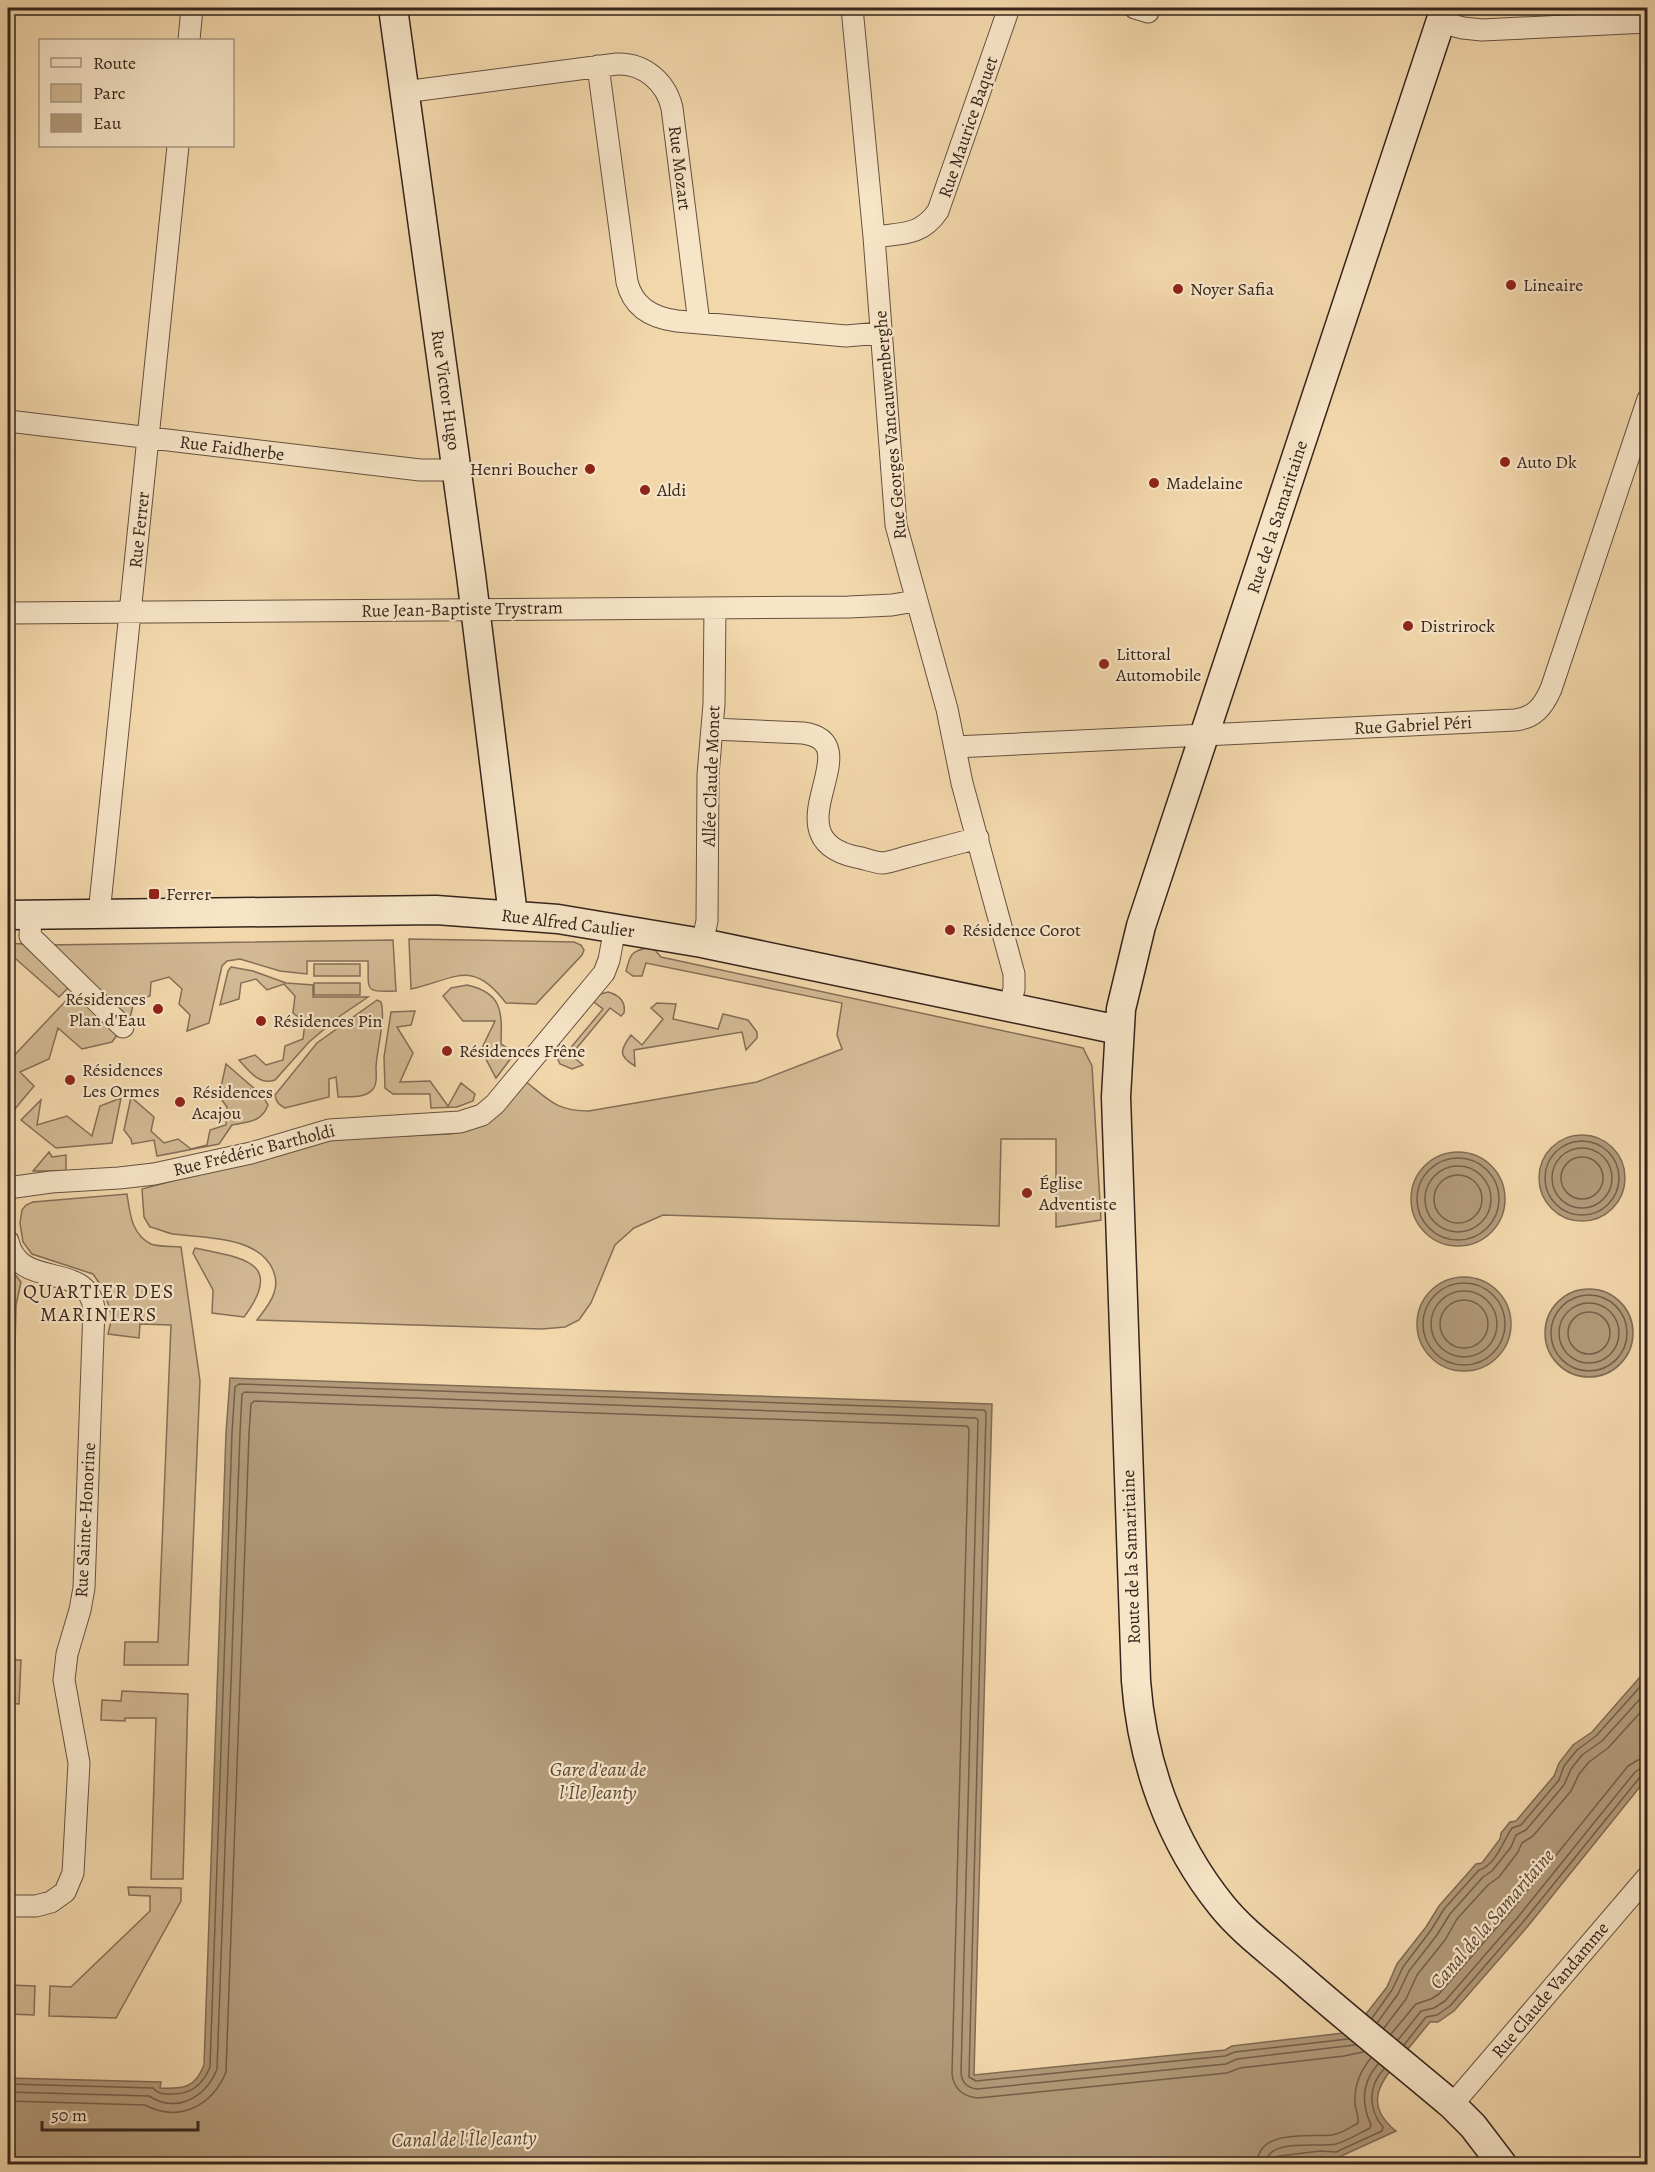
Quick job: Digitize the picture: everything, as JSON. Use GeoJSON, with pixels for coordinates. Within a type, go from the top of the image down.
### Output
{"type":"FeatureCollection","features":[{"type":"Feature","properties":{"kind":"street"},"geometry":{"type":"LineString","coordinates":[[189,39],[192,8]]}},
{"type":"Feature","properties":{"kind":"street","name":"Rue Victor Hugo"},"geometry":{"type":"LineString","coordinates":[[393,8],[457,470],[513,915]]}},
{"type":"Feature","properties":{"kind":"street","name":"Rue Georges Vancauwenberghe"},"geometry":{"type":"LineString","coordinates":[[852,8],[874,237],[896,525],[947,709],[1014,974],[1014,988],[1009,1008]]}},
{"type":"Feature","properties":{"kind":"street","name":"Rue Maurice Baquet"},"geometry":{"type":"LineString","coordinates":[[874,237],[917,231],[926,226],[938,211],[1009,8]]}},
{"type":"Feature","properties":{"kind":"street"},"geometry":{"type":"LineString","coordinates":[[1443,15],[1463,28],[1482,30],[1647,22]]}},
{"type":"Feature","properties":{"kind":"street","name":"Rue de la Samaritaine"},"geometry":{"type":"LineString","coordinates":[[1119,1030],[1125,991],[1141,926],[1443,15]]}},
{"type":"Feature","properties":{"kind":"street","name":"Rue Mozart"},"geometry":{"type":"LineString","coordinates":[[404,92],[621,64],[640,68],[660,83],[670,100],[699,323]]}},
{"type":"Feature","properties":{"kind":"street"},"geometry":{"type":"LineString","coordinates":[[598,66],[629,290],[640,307],[654,316],[668,320],[846,336],[880,333]]}},
{"type":"Feature","properties":{"kind":"street","name":"Rue Ferrer"},"geometry":{"type":"LineString","coordinates":[[99,914],[178,147]]}},
{"type":"Feature","properties":{"kind":"street","name":"Rue Gabriel Péri"},"geometry":{"type":"LineString","coordinates":[[955,747],[1526,719],[1535,714],[1543,705],[1551,689],[1647,399]]}},
{"type":"Feature","properties":{"kind":"street","name":"Rue Faidherbe"},"geometry":{"type":"LineString","coordinates":[[8,421],[420,470],[457,470]]}},
{"type":"Feature","properties":{"kind":"street","name":"Rue Jean-Baptiste Trystram"},"geometry":{"type":"LineString","coordinates":[[8,613],[849,607],[892,605],[915,600]]}},
{"type":"Feature","properties":{"kind":"street","name":"Allée Claude Monet"},"geometry":{"type":"LineString","coordinates":[[702,944],[707,921],[708,775],[714,685],[715,608]]}},
{"type":"Feature","properties":{"kind":"street"},"geometry":{"type":"LineString","coordinates":[[712,729],[803,733],[824,740],[830,761],[820,798],[818,816],[826,842],[840,852],[883,863],[978,838]]}},
{"type":"Feature","properties":{"kind":"street","name":"Rue Alfred Caulier"},"geometry":{"type":"LineString","coordinates":[[19,915],[420,910],[567,920],[702,944],[1119,1030]]}},
{"type":"Feature","properties":{"kind":"street"},"geometry":{"type":"LineString","coordinates":[[19,915],[30,936],[123,1027]]}},
{"type":"Feature","properties":{"kind":"street","name":"Rue Frédéric Bartholdi"},"geometry":{"type":"LineString","coordinates":[[8,1188],[51,1182],[118,1179],[154,1174],[251,1153],[329,1130],[453,1123],[474,1118],[487,1112],[495,1104],[604,973],[615,928]]}},
{"type":"Feature","properties":{"kind":"street","name":"Route de la Samaritaine"},"geometry":{"type":"LineString","coordinates":[[1119,1030],[1116,1097],[1135,1663],[1143,1737],[1163,1806],[1206,1885],[1224,1908],[1249,1933],[1339,2011],[1452,2105]]}},
{"type":"Feature","properties":{"kind":"street","name":"Rue Sainte-Honorine"},"geometry":{"type":"LineString","coordinates":[[8,1241],[12,1255],[25,1267],[35,1272],[79,1283],[89,1293],[94,1308],[84,1588],[67,1654],[64,1680],[79,1762],[73,1873],[64,1892],[51,1902],[36,1906],[8,1906]]}},
{"type":"Feature","properties":{"kind":"street","name":"Rue Claude Vandamme"},"geometry":{"type":"LineString","coordinates":[[1452,2105],[1647,1876]]}},
{"type":"Feature","properties":{"kind":"street"},"geometry":{"type":"LineString","coordinates":[[1452,2105],[1473,2126],[1502,2164]]}},
{"type":"Feature","properties":{"kind":"green space"},"geometry":{"type":"Polygon","coordinates":[[[409,939],[574,942],[581,945],[584,950],[582,955],[536,1004],[506,1003],[483,980],[473,976],[452,977],[411,989],[409,939]]]}},
{"type":"Feature","properties":{"kind":"green space"},"geometry":{"type":"Polygon","coordinates":[[[393,940],[396,991],[378,991],[370,988],[368,961],[307,961],[307,974],[280,971],[240,959],[227,961],[222,966],[209,1023],[187,1031],[190,1015],[179,1004],[182,989],[169,977],[151,982],[150,996],[134,1001],[130,1018],[48,945],[393,940]]]}},
{"type":"Feature","properties":{"kind":"green space"},"geometry":{"type":"Polygon","coordinates":[[[8,943],[23,944],[69,987],[59,997],[8,952],[8,943]]]}},
{"type":"Feature","properties":{"kind":"green space"},"geometry":{"type":"Polygon","coordinates":[[[647,948],[655,950],[661,957],[1083,1048],[1092,1066],[1101,1220],[1056,1227],[1056,1139],[1001,1139],[999,1226],[663,1215],[634,1228],[615,1245],[591,1303],[579,1320],[565,1327],[542,1329],[257,1320],[267,1307],[276,1287],[273,1270],[266,1259],[256,1251],[229,1241],[173,1234],[150,1227],[144,1217],[142,1189],[318,1142],[349,1138],[450,1134],[476,1127],[525,1081],[561,1107],[589,1111],[757,1082],[842,1049],[837,1035],[842,1003],[646,963],[642,976],[633,976],[626,971],[630,957],[634,952],[647,948]]]}},
{"type":"Feature","properties":{"kind":"green space"},"geometry":{"type":"Polygon","coordinates":[[[314,964],[360,964],[360,976],[314,976],[314,964]]]}},
{"type":"Feature","properties":{"kind":"green space"},"geometry":{"type":"Polygon","coordinates":[[[231,967],[253,971],[286,983],[313,985],[313,997],[368,997],[340,1016],[309,1042],[275,1080],[264,1081],[255,1076],[239,1060],[255,1055],[266,1065],[283,1060],[285,1046],[303,1039],[305,1022],[293,1013],[295,996],[284,984],[267,990],[256,979],[241,983],[239,999],[220,1005],[231,967]]]}},
{"type":"Feature","properties":{"kind":"green space"},"geometry":{"type":"Polygon","coordinates":[[[314,983],[360,983],[360,995],[314,995],[314,983]]]}},
{"type":"Feature","properties":{"kind":"green space"},"geometry":{"type":"Polygon","coordinates":[[[467,985],[488,993],[494,999],[500,1013],[501,1044],[515,1053],[496,1078],[481,1050],[495,1021],[463,1021],[443,996],[451,988],[467,985]]]}},
{"type":"Feature","properties":{"kind":"green space"},"geometry":{"type":"Polygon","coordinates":[[[75,991],[120,1031],[112,1042],[82,1049],[58,1028],[49,1059],[20,1072],[34,1086],[9,1116],[8,1062],[75,991]]]}},
{"type":"Feature","properties":{"kind":"green space"},"geometry":{"type":"Polygon","coordinates":[[[608,992],[621,999],[624,1013],[621,1016],[610,1008],[571,1055],[583,1065],[572,1069],[560,1064],[554,1052],[557,1043],[568,1051],[603,1009],[591,1000],[597,995],[608,992]]]}},
{"type":"Feature","properties":{"kind":"green space"},"geometry":{"type":"Polygon","coordinates":[[[377,1000],[381,1002],[382,1016],[375,1087],[361,1096],[338,1097],[336,1077],[329,1079],[329,1097],[285,1108],[279,1104],[275,1095],[317,1043],[377,1000]]]}},
{"type":"Feature","properties":{"kind":"green space"},"geometry":{"type":"Polygon","coordinates":[[[657,1003],[676,1004],[673,1019],[718,1029],[723,1014],[748,1020],[757,1032],[757,1038],[746,1050],[742,1032],[634,1050],[635,1066],[623,1056],[623,1049],[631,1035],[642,1045],[663,1019],[651,1008],[657,1003]]]}},
{"type":"Feature","properties":{"kind":"green space"},"geometry":{"type":"Polygon","coordinates":[[[415,1011],[411,1025],[397,1027],[413,1053],[400,1082],[430,1081],[448,1106],[461,1083],[475,1094],[473,1101],[457,1107],[431,1108],[430,1094],[393,1094],[385,1088],[384,1057],[391,1012],[415,1011]]]}},
{"type":"Feature","properties":{"kind":"green space"},"geometry":{"type":"Polygon","coordinates":[[[226,1064],[263,1096],[268,1105],[262,1115],[254,1120],[232,1125],[219,1144],[157,1156],[154,1140],[132,1144],[124,1130],[131,1097],[154,1117],[151,1131],[164,1143],[178,1139],[191,1149],[207,1145],[210,1130],[226,1125],[227,1107],[219,1096],[226,1064]]]}},
{"type":"Feature","properties":{"kind":"green space"},"geometry":{"type":"Polygon","coordinates":[[[121,1098],[112,1143],[56,1148],[21,1120],[41,1100],[37,1125],[67,1116],[92,1136],[100,1106],[121,1098]]]}},
{"type":"Feature","properties":{"kind":"green space"},"geometry":{"type":"Polygon","coordinates":[[[49,1152],[52,1157],[66,1155],[66,1171],[33,1171],[49,1152]]]}},
{"type":"Feature","properties":{"kind":"green space"},"geometry":{"type":"Polygon","coordinates":[[[127,1194],[135,1229],[144,1240],[154,1245],[181,1247],[200,1381],[188,1665],[124,1665],[125,1642],[158,1642],[171,1325],[140,1324],[139,1338],[108,1334],[112,1317],[104,1290],[93,1274],[32,1254],[23,1242],[20,1223],[22,1210],[33,1202],[127,1194]]]}},
{"type":"Feature","properties":{"kind":"green space"},"geometry":{"type":"Polygon","coordinates":[[[195,1248],[242,1259],[259,1273],[261,1284],[256,1298],[244,1317],[212,1313],[213,1290],[193,1253],[195,1248]]]}},
{"type":"Feature","properties":{"kind":"green space"},"geometry":{"type":"Polygon","coordinates":[[[8,1266],[21,1282],[16,1305],[10,1562],[8,1562],[8,1266]]]}},
{"type":"Feature","properties":{"kind":"green space"},"geometry":{"type":"Polygon","coordinates":[[[8,1660],[21,1660],[19,1704],[8,1703],[8,1660]]]}},
{"type":"Feature","properties":{"kind":"green space"},"geometry":{"type":"Polygon","coordinates":[[[122,1691],[188,1694],[183,1879],[151,1879],[156,1718],[125,1718],[125,1721],[101,1720],[102,1700],[121,1701],[122,1691]]]}},
{"type":"Feature","properties":{"kind":"green space"},"geometry":{"type":"Polygon","coordinates":[[[128,1887],[181,1888],[181,1901],[116,2018],[49,2016],[50,1986],[71,1987],[150,1911],[150,1896],[129,1895],[128,1887]]]}},
{"type":"Feature","properties":{"kind":"green space"},"geometry":{"type":"Polygon","coordinates":[[[8,1985],[35,1986],[34,2015],[8,2014],[8,1985]]]}},
{"type":"Feature","properties":{"kind":"water"},"geometry":{"type":"Polygon","coordinates":[[[1574,1135],[1590,1135],[1613,1147],[1622,1161],[1625,1178],[1622,1195],[1613,1209],[1590,1221],[1574,1221],[1558,1214],[1546,1202],[1539,1186],[1539,1170],[1546,1154],[1558,1142],[1574,1135]]]}},
{"type":"Feature","properties":{"kind":"water"},"geometry":{"type":"Polygon","coordinates":[[[1458,1152],[1476,1156],[1491,1166],[1501,1181],[1505,1199],[1501,1217],[1491,1232],[1476,1242],[1458,1246],[1440,1242],[1425,1232],[1415,1217],[1411,1199],[1415,1181],[1425,1166],[1440,1156],[1458,1152]]]}},
{"type":"Feature","properties":{"kind":"water"},"geometry":{"type":"Polygon","coordinates":[[[1464,1277],[1482,1281],[1497,1291],[1507,1306],[1511,1324],[1507,1342],[1497,1357],[1482,1367],[1464,1371],[1446,1367],[1431,1357],[1421,1342],[1417,1324],[1421,1306],[1431,1291],[1446,1281],[1464,1277]]]}},
{"type":"Feature","properties":{"kind":"water"},"geometry":{"type":"Polygon","coordinates":[[[1589,1289],[1606,1293],[1620,1302],[1629,1316],[1633,1333],[1629,1350],[1620,1364],[1606,1373],[1589,1377],[1572,1373],[1558,1364],[1549,1350],[1545,1333],[1549,1316],[1558,1302],[1572,1293],[1589,1289]]]}},
{"type":"Feature","properties":{"kind":"water","name":"Gare d'eau de l'Île Jeanty"},"geometry":{"type":"Polygon","coordinates":[[[230,1378],[992,1404],[974,2075],[1225,2050],[1232,2046],[1352,2032],[1387,1987],[1397,1964],[1439,1906],[1476,1864],[1482,1863],[1510,1822],[1516,1821],[1554,1776],[1559,1763],[1573,1745],[1592,1732],[1647,1669],[1647,1778],[1528,1926],[1454,2011],[1438,2022],[1430,2022],[1388,2074],[1382,2083],[1377,2102],[1386,2121],[1396,2131],[1337,2158],[1320,2157],[1254,2164],[8,2164],[8,2078],[161,2082],[160,2088],[176,2088],[192,2083],[201,2073],[204,2065],[226,1433],[230,1378]]]}},
{"type":"Feature","properties":{"kind":"place","name":"Lineaire"},"geometry":{"type":"Point","coordinates":[1511,285]}},
{"type":"Feature","properties":{"kind":"place","name":"Noyer Safia"},"geometry":{"type":"Point","coordinates":[1178,289]}},
{"type":"Feature","properties":{"kind":"place","name":"Auto Dk"},"geometry":{"type":"Point","coordinates":[1505,462]}},
{"type":"Feature","properties":{"kind":"place","name":"Henri Boucher"},"geometry":{"type":"Point","coordinates":[590,469]}},
{"type":"Feature","properties":{"kind":"place","name":"Madelaine"},"geometry":{"type":"Point","coordinates":[1154,483]}},
{"type":"Feature","properties":{"kind":"place","name":"Aldi"},"geometry":{"type":"Point","coordinates":[645,490]}},
{"type":"Feature","properties":{"kind":"place","name":"Distrirock"},"geometry":{"type":"Point","coordinates":[1408,626]}},
{"type":"Feature","properties":{"kind":"place","name":"Littoral Automobile"},"geometry":{"type":"Point","coordinates":[1104,664]}},
{"type":"Feature","properties":{"kind":"place","name":"Ferrer"},"geometry":{"type":"Point","coordinates":[154,894]}},
{"type":"Feature","properties":{"kind":"place","name":"Résidence Corot"},"geometry":{"type":"Point","coordinates":[950,930]}},
{"type":"Feature","properties":{"kind":"place","name":"Résidences Plan d'Eau"},"geometry":{"type":"Point","coordinates":[158,1009]}},
{"type":"Feature","properties":{"kind":"place","name":"Résidences Pin"},"geometry":{"type":"Point","coordinates":[261,1021]}},
{"type":"Feature","properties":{"kind":"place","name":"Résidences Frêne"},"geometry":{"type":"Point","coordinates":[447,1051]}},
{"type":"Feature","properties":{"kind":"place","name":"Résidences Les Ormes"},"geometry":{"type":"Point","coordinates":[70,1080]}},
{"type":"Feature","properties":{"kind":"place","name":"Résidences Acajou"},"geometry":{"type":"Point","coordinates":[180,1102]}},
{"type":"Feature","properties":{"kind":"place","name":"Église Adventiste"},"geometry":{"type":"Point","coordinates":[1027,1193]}},
{"type":"Feature","properties":{"kind":"district","name":"QUARTIER DES MARINIERS"},"geometry":{"type":"Point","coordinates":[99,1302]}},
{"type":"Feature","properties":{"kind":"water label","name":"Canal de la Samaritaine"},"geometry":{"type":"Point","coordinates":[1492,1919]}},
{"type":"Feature","properties":{"kind":"water label","name":"Canal de l'Île Jeanty"},"geometry":{"type":"Point","coordinates":[464,2139]}}]}
